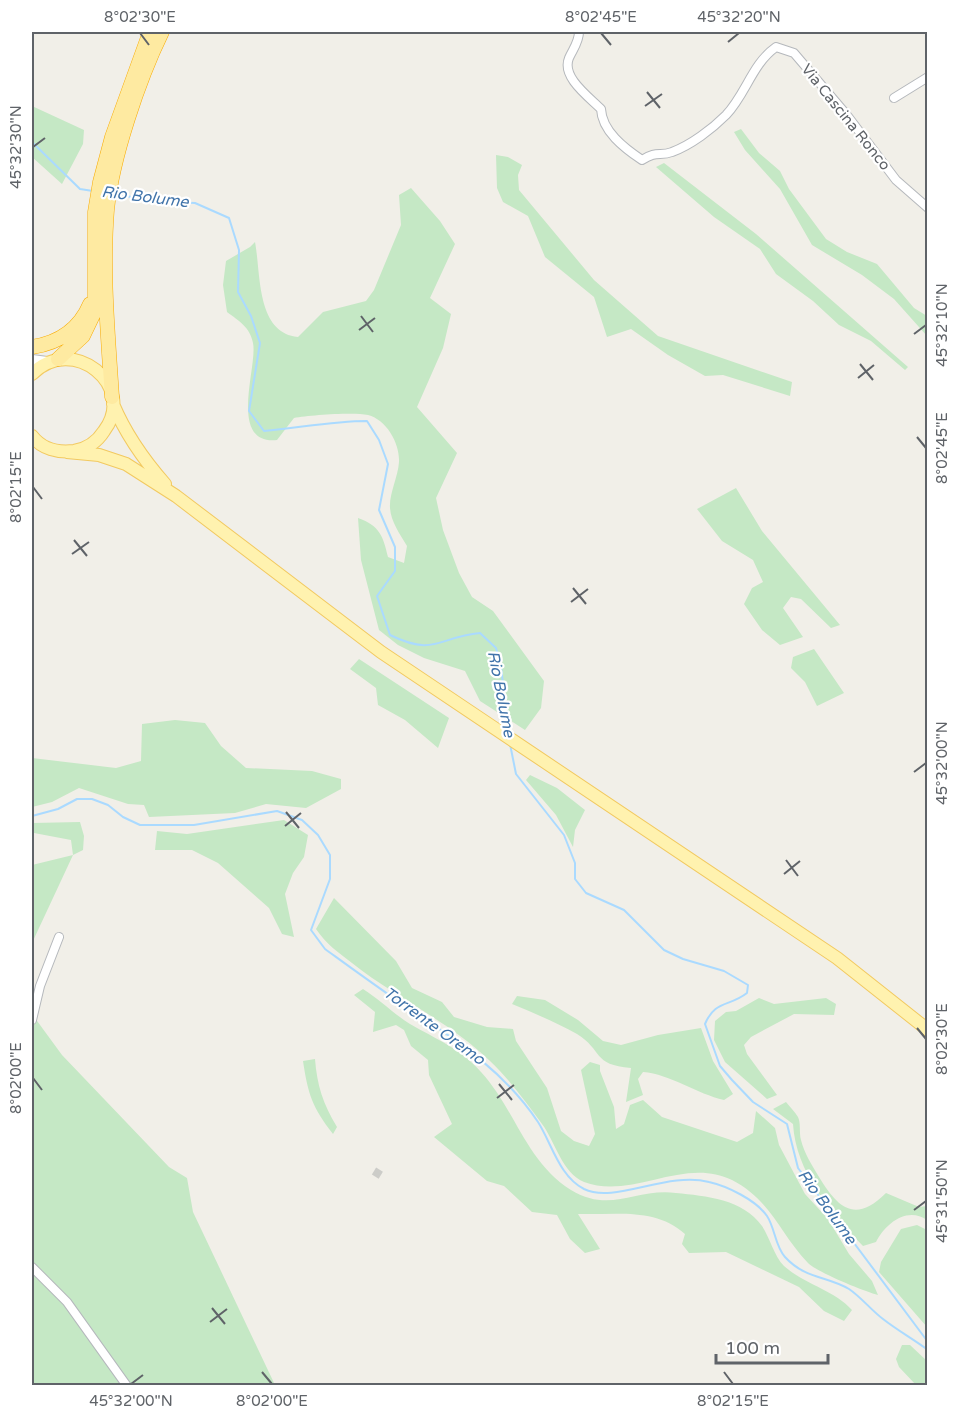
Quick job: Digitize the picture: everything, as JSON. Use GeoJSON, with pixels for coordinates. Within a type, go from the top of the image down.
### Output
{"type":"FeatureCollection","features":[{"type":"Feature","properties":{"kind":"highway"},"geometry":{"type":"LineString","coordinates":[[52,361],[83,336],[91,323],[95,310],[101,211],[116,126],[150,32]]}},
{"type":"Feature","properties":{"kind":"highway"},"geometry":{"type":"LineString","coordinates":[[106,182],[162,32]]}},
{"type":"Feature","properties":{"kind":"highway"},"geometry":{"type":"LineString","coordinates":[[101,211],[112,400]]}},
{"type":"Feature","properties":{"kind":"highway"},"geometry":{"type":"LineString","coordinates":[[32,347],[52,342],[72,331],[85,315],[95,291]]}},
{"type":"Feature","properties":{"kind":"main road"},"geometry":{"type":"LineString","coordinates":[[32,360],[76,360],[93,367],[102,375],[123,428],[138,453],[176,496]]}},
{"type":"Feature","properties":{"kind":"main road"},"geometry":{"type":"LineString","coordinates":[[32,374],[52,361]]}},
{"type":"Feature","properties":{"kind":"main road"},"geometry":{"type":"LineString","coordinates":[[67,452],[84,448],[100,438],[111,416],[112,400]]}},
{"type":"Feature","properties":{"kind":"main road"},"geometry":{"type":"LineString","coordinates":[[32,436],[44,447],[67,452],[99,454],[126,464],[176,496],[354,632],[837,958],[927,1030]]}},
{"type":"Feature","properties":{"kind":"street","name":"Via Cascina Ronco"},"geometry":{"type":"LineString","coordinates":[[579,32],[579,39],[567,62],[569,76],[601,109],[601,121],[624,147],[642,160],[652,153],[670,153],[711,127],[727,114],[764,57],[776,47],[784,48],[794,53],[846,114],[896,180],[927,208]]}},
{"type":"Feature","properties":{"kind":"street"},"geometry":{"type":"LineString","coordinates":[[894,98],[927,77]]}},
{"type":"Feature","properties":{"kind":"street"},"geometry":{"type":"LineString","coordinates":[[32,1020],[40,986],[59,937]]}},
{"type":"Feature","properties":{"kind":"street"},"geometry":{"type":"LineString","coordinates":[[32,1267],[67,1302],[127,1386]]}},
{"type":"Feature","properties":{"kind":"green space"},"geometry":{"type":"Polygon","coordinates":[[[32,106],[84,130],[83,144],[62,184],[32,157],[32,106]]]}},
{"type":"Feature","properties":{"kind":"green space"},"geometry":{"type":"Polygon","coordinates":[[[741,129],[759,153],[780,171],[789,189],[826,239],[847,252],[877,264],[914,308],[927,316],[927,336],[894,299],[862,275],[812,245],[780,189],[745,150],[734,132],[741,129]]]}},
{"type":"Feature","properties":{"kind":"green space"},"geometry":{"type":"Polygon","coordinates":[[[496,155],[508,157],[522,165],[518,175],[519,190],[594,280],[658,336],[792,382],[790,396],[723,375],[705,376],[668,355],[631,329],[607,337],[594,297],[545,257],[528,216],[503,202],[497,188],[496,155]]]}},
{"type":"Feature","properties":{"kind":"green space"},"geometry":{"type":"Polygon","coordinates":[[[664,163],[756,234],[908,367],[905,370],[871,341],[839,325],[813,301],[776,274],[760,249],[714,217],[656,167],[664,163]]]}},
{"type":"Feature","properties":{"kind":"green space"},"geometry":{"type":"Polygon","coordinates":[[[411,188],[440,221],[455,244],[430,298],[451,314],[443,348],[417,407],[457,453],[436,498],[443,530],[459,573],[472,597],[493,611],[544,681],[541,708],[525,730],[480,701],[465,671],[424,658],[398,645],[379,630],[361,560],[358,518],[376,528],[388,557],[404,563],[407,546],[394,523],[390,508],[399,455],[395,441],[386,427],[375,418],[361,414],[301,417],[294,418],[277,440],[262,438],[253,430],[249,418],[248,402],[253,343],[247,329],[227,312],[223,285],[226,261],[255,242],[260,285],[268,313],[274,325],[284,333],[298,337],[323,312],[366,301],[374,290],[401,225],[399,195],[411,188]]]}},
{"type":"Feature","properties":{"kind":"green space"},"geometry":{"type":"Polygon","coordinates":[[[736,488],[762,531],[840,625],[831,628],[801,599],[791,597],[783,608],[803,637],[780,645],[762,630],[744,604],[752,588],[763,582],[753,560],[722,541],[697,509],[736,488]]]}},
{"type":"Feature","properties":{"kind":"green space"},"geometry":{"type":"Polygon","coordinates":[[[814,649],[844,693],[817,706],[805,682],[791,668],[793,657],[814,649]]]}},
{"type":"Feature","properties":{"kind":"green space"},"geometry":{"type":"Polygon","coordinates":[[[359,659],[449,718],[438,748],[405,720],[378,705],[376,688],[350,669],[359,659]]]}},
{"type":"Feature","properties":{"kind":"green space"},"geometry":{"type":"Polygon","coordinates":[[[175,720],[205,723],[221,746],[246,768],[312,771],[341,779],[341,789],[306,808],[266,804],[235,813],[149,817],[144,805],[128,804],[79,788],[52,802],[32,807],[32,758],[116,768],[141,761],[142,724],[175,720]]]}},
{"type":"Feature","properties":{"kind":"green space"},"geometry":{"type":"Polygon","coordinates":[[[530,775],[557,788],[585,810],[575,830],[573,847],[556,815],[526,780],[530,775]]]}},
{"type":"Feature","properties":{"kind":"green space"},"geometry":{"type":"Polygon","coordinates":[[[284,820],[308,835],[304,857],[293,873],[285,894],[294,937],[282,934],[269,908],[218,863],[192,850],[155,850],[157,831],[187,834],[284,820]]]}},
{"type":"Feature","properties":{"kind":"green space"},"geometry":{"type":"Polygon","coordinates":[[[80,822],[84,836],[83,850],[73,855],[71,840],[34,833],[32,835],[32,823],[80,822]]]}},
{"type":"Feature","properties":{"kind":"green space"},"geometry":{"type":"Polygon","coordinates":[[[73,855],[32,943],[32,865],[73,855]]]}},
{"type":"Feature","properties":{"kind":"green space"},"geometry":{"type":"Polygon","coordinates":[[[334,898],[396,961],[412,988],[442,1002],[454,1017],[487,1027],[513,1029],[516,1041],[547,1088],[561,1131],[574,1141],[589,1146],[595,1134],[581,1070],[590,1062],[600,1065],[600,1071],[614,1107],[616,1129],[624,1124],[630,1105],[643,1100],[662,1117],[737,1142],[753,1133],[756,1111],[775,1128],[779,1145],[805,1194],[828,1219],[849,1254],[872,1281],[878,1295],[813,1267],[798,1252],[766,1207],[745,1188],[732,1180],[714,1174],[695,1173],[621,1186],[602,1186],[576,1178],[564,1164],[547,1131],[530,1107],[490,1061],[458,1034],[369,976],[324,939],[316,929],[334,898]]]}},
{"type":"Feature","properties":{"kind":"green space"},"geometry":{"type":"Polygon","coordinates":[[[363,989],[404,1020],[448,1045],[473,1064],[493,1087],[543,1165],[571,1190],[585,1197],[599,1200],[623,1199],[661,1192],[699,1196],[734,1204],[754,1217],[762,1226],[784,1266],[837,1297],[852,1310],[844,1321],[824,1311],[799,1287],[726,1252],[689,1253],[682,1244],[685,1234],[674,1225],[648,1216],[578,1214],[600,1249],[585,1253],[570,1239],[557,1215],[532,1212],[504,1186],[487,1181],[434,1137],[452,1124],[429,1075],[428,1060],[411,1046],[404,1030],[396,1025],[373,1032],[375,1012],[354,995],[363,989]]]}},
{"type":"Feature","properties":{"kind":"green space"},"geometry":{"type":"Polygon","coordinates":[[[517,996],[545,1000],[578,1020],[603,1041],[621,1045],[658,1035],[701,1028],[713,1061],[733,1094],[724,1100],[663,1076],[643,1072],[638,1079],[643,1095],[626,1102],[631,1068],[610,1064],[577,1034],[512,1004],[517,996]]]}},
{"type":"Feature","properties":{"kind":"green space"},"geometry":{"type":"Polygon","coordinates":[[[759,998],[774,1004],[826,998],[836,1004],[834,1015],[794,1014],[751,1037],[744,1045],[747,1054],[777,1095],[767,1099],[725,1062],[714,1040],[715,1021],[726,1012],[736,1011],[759,998]]]}},
{"type":"Feature","properties":{"kind":"green space"},"geometry":{"type":"Polygon","coordinates":[[[32,1014],[62,1055],[169,1167],[187,1178],[193,1212],[275,1385],[32,1385],[32,1014]]]}},
{"type":"Feature","properties":{"kind":"green space"},"geometry":{"type":"Polygon","coordinates":[[[315,1059],[322,1094],[337,1127],[333,1134],[320,1116],[307,1083],[303,1061],[315,1059]]]}},
{"type":"Feature","properties":{"kind":"green space"},"geometry":{"type":"Polygon","coordinates":[[[786,1102],[798,1117],[801,1140],[808,1159],[826,1188],[840,1204],[856,1210],[865,1208],[886,1193],[919,1207],[927,1206],[927,1220],[919,1216],[904,1216],[891,1223],[876,1242],[863,1246],[827,1205],[808,1175],[796,1142],[793,1124],[773,1109],[786,1102]]]}},
{"type":"Feature","properties":{"kind":"green space"},"geometry":{"type":"Polygon","coordinates":[[[917,1225],[927,1230],[927,1327],[879,1272],[881,1262],[901,1229],[917,1225]]]}},
{"type":"Feature","properties":{"kind":"green space"},"geometry":{"type":"Polygon","coordinates":[[[902,1345],[910,1345],[927,1361],[927,1385],[916,1385],[899,1367],[896,1359],[902,1345]]]}},
{"type":"Feature","properties":{"kind":"waterway","name":"Rio Bolume"},"geometry":{"type":"LineString","coordinates":[[32,142],[80,189],[93,191]]}},
{"type":"Feature","properties":{"kind":"waterway","name":"Rio Bolume"},"geometry":{"type":"LineString","coordinates":[[114,194],[154,201],[195,203],[229,218],[239,250],[238,292],[251,316],[260,343],[249,411],[264,431],[367,421],[379,440],[388,464],[379,510],[395,547],[395,571],[377,596],[390,635],[417,645],[427,645],[480,633],[496,648],[501,667],[509,733]]}},
{"type":"Feature","properties":{"kind":"waterway","name":"Rio Bolume"},"geometry":{"type":"LineString","coordinates":[[510,744],[516,774],[564,835],[575,863],[575,879],[586,893],[624,910],[664,950],[683,959],[724,971],[748,985],[747,993],[718,1007],[705,1024],[720,1066],[753,1102],[787,1124],[798,1168],[928,1342]]}},
{"type":"Feature","properties":{"kind":"waterway","name":"Torrente Oremo"},"geometry":{"type":"LineString","coordinates":[[32,816],[58,809],[77,799],[92,799],[108,805],[123,817],[140,825],[194,825],[277,811],[302,820],[318,835],[330,855],[330,879],[311,930],[325,949],[449,1036],[497,1074],[538,1122],[562,1168],[575,1183],[597,1193],[611,1193],[659,1183],[693,1180],[709,1182],[732,1190],[756,1204],[767,1216],[782,1253],[793,1264],[808,1273],[849,1289],[883,1319],[928,1350]]}},
{"type":"Feature","properties":{"kind":"tunnel"},"geometry":{"type":"LineString","coordinates":[[374,1171],[382,1176]]}}]}
